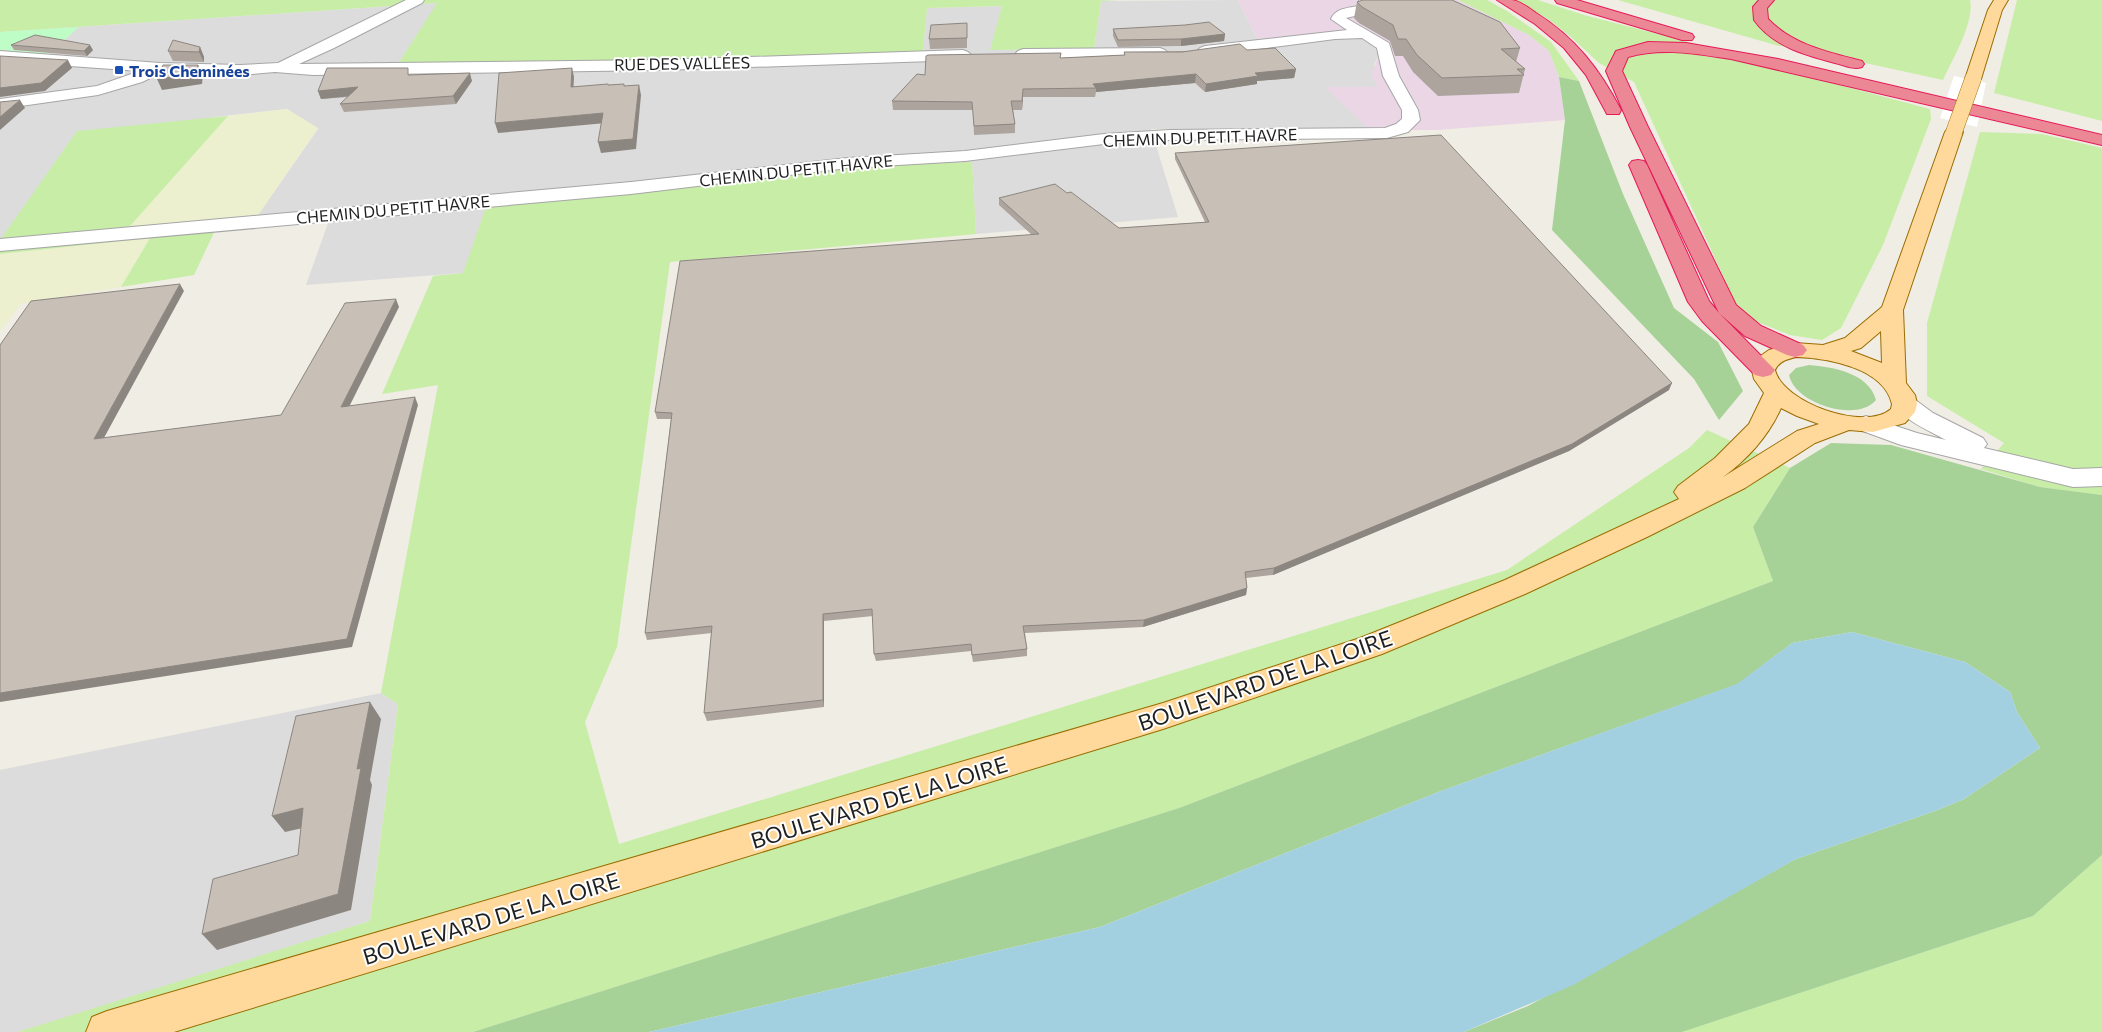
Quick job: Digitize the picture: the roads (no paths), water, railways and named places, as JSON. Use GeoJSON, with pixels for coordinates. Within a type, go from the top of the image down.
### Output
{"type":"FeatureCollection","features":[{"type":"Feature","properties":{"kind":"highway"},"geometry":{"type":"LineString","coordinates":[[1504,0],[1560,36],[1586,62],[1614,113],[1699,302],[1710,316],[1763,370]]}},
{"type":"Feature","properties":{"kind":"highway"},"geometry":{"type":"LineString","coordinates":[[1562,0],[1678,34],[2102,140]]}},
{"type":"Feature","properties":{"kind":"highway"},"geometry":{"type":"LineString","coordinates":[[1593,0],[1699,31]]}},
{"type":"Feature","properties":{"kind":"highway"},"geometry":{"type":"LineString","coordinates":[[1768,0],[1760,7],[1761,20],[1775,34],[1804,48],[1870,68]]}},
{"type":"Feature","properties":{"kind":"highway"},"geometry":{"type":"LineString","coordinates":[[1728,39],[2102,130]]}},
{"type":"Feature","properties":{"kind":"highway"},"geometry":{"type":"LineString","coordinates":[[1795,350],[1753,331],[1727,308],[1639,127],[1614,71],[1613,64],[1616,59],[1622,53],[1632,49],[1657,46],[1708,50],[1770,62],[1993,113]]}},
{"type":"Feature","properties":{"kind":"highway"},"geometry":{"type":"LineString","coordinates":[[1919,82],[2026,112]]}},
{"type":"Feature","properties":{"kind":"main road"},"geometry":{"type":"LineString","coordinates":[[1900,394],[1892,310],[1973,79],[1995,3]]}},
{"type":"Feature","properties":{"kind":"main road"},"geometry":{"type":"LineString","coordinates":[[1824,352],[1853,343],[1892,310]]}},
{"type":"Feature","properties":{"kind":"main road"},"geometry":{"type":"LineString","coordinates":[[1856,423],[1806,411],[1776,393],[1766,381],[1763,370],[1767,360],[1778,353],[1795,350],[1824,352],[1863,364],[1881,373],[1900,394]]}},
{"type":"Feature","properties":{"kind":"main road","name":"BOULEVARD DE LA LOIRE"},"geometry":{"type":"LineString","coordinates":[[1637,530],[1724,464],[1760,427],[1776,393]]}},
{"type":"Feature","properties":{"kind":"main road","name":"BOULEVARD DE LA LOIRE"},"geometry":{"type":"LineString","coordinates":[[106,1032],[1163,716],[1371,646],[1515,587],[1637,530],[1736,482],[1806,437],[1856,423],[1882,423],[1894,419],[1903,412],[1900,394]]}},
{"type":"Feature","properties":{"kind":"street"},"geometry":{"type":"LineString","coordinates":[[275,68],[330,45],[417,0]]}},
{"type":"Feature","properties":{"kind":"street","name":"CHEMIN DU PETIT HAVRE"},"geometry":{"type":"LineString","coordinates":[[0,246],[621,189],[848,163],[965,156],[1104,139],[1170,135],[1366,134],[1397,131],[1411,120],[1410,110],[1391,76],[1384,46],[1378,40],[1338,19],[1342,13],[1363,11],[1371,7],[1366,0]]}},
{"type":"Feature","properties":{"kind":"street"},"geometry":{"type":"LineString","coordinates":[[1190,52],[1335,35],[1364,34]]}},
{"type":"Feature","properties":{"kind":"street"},"geometry":{"type":"LineString","coordinates":[[1007,54],[1173,53]]}},
{"type":"Feature","properties":{"kind":"street","name":"RUE DES VALLÉES"},"geometry":{"type":"LineString","coordinates":[[0,56],[160,68],[323,70],[661,65],[978,55]]}},
{"type":"Feature","properties":{"kind":"street"},"geometry":{"type":"LineString","coordinates":[[0,104],[105,89],[140,78],[160,68]]}},
{"type":"Feature","properties":{"kind":"street"},"geometry":{"type":"LineString","coordinates":[[1900,394],[1933,422],[2018,464]]}},
{"type":"Feature","properties":{"kind":"street"},"geometry":{"type":"LineString","coordinates":[[1856,423],[1910,439],[2073,478],[2102,477]]}},
{"type":"Feature","properties":{"kind":"water"},"geometry":{"type":"Polygon","coordinates":[[[1852,632],[1965,662],[2010,692],[2017,712],[2040,748],[1964,799],[1935,811],[1796,859],[1573,985],[1464,1032],[649,1032],[1100,927],[1441,791],[1737,684],[1792,643],[1852,632]]]}},
{"type":"Feature","properties":{"kind":"place","name":"Trois Cheminées"},"geometry":{"type":"Point","coordinates":[119,70]}}]}
